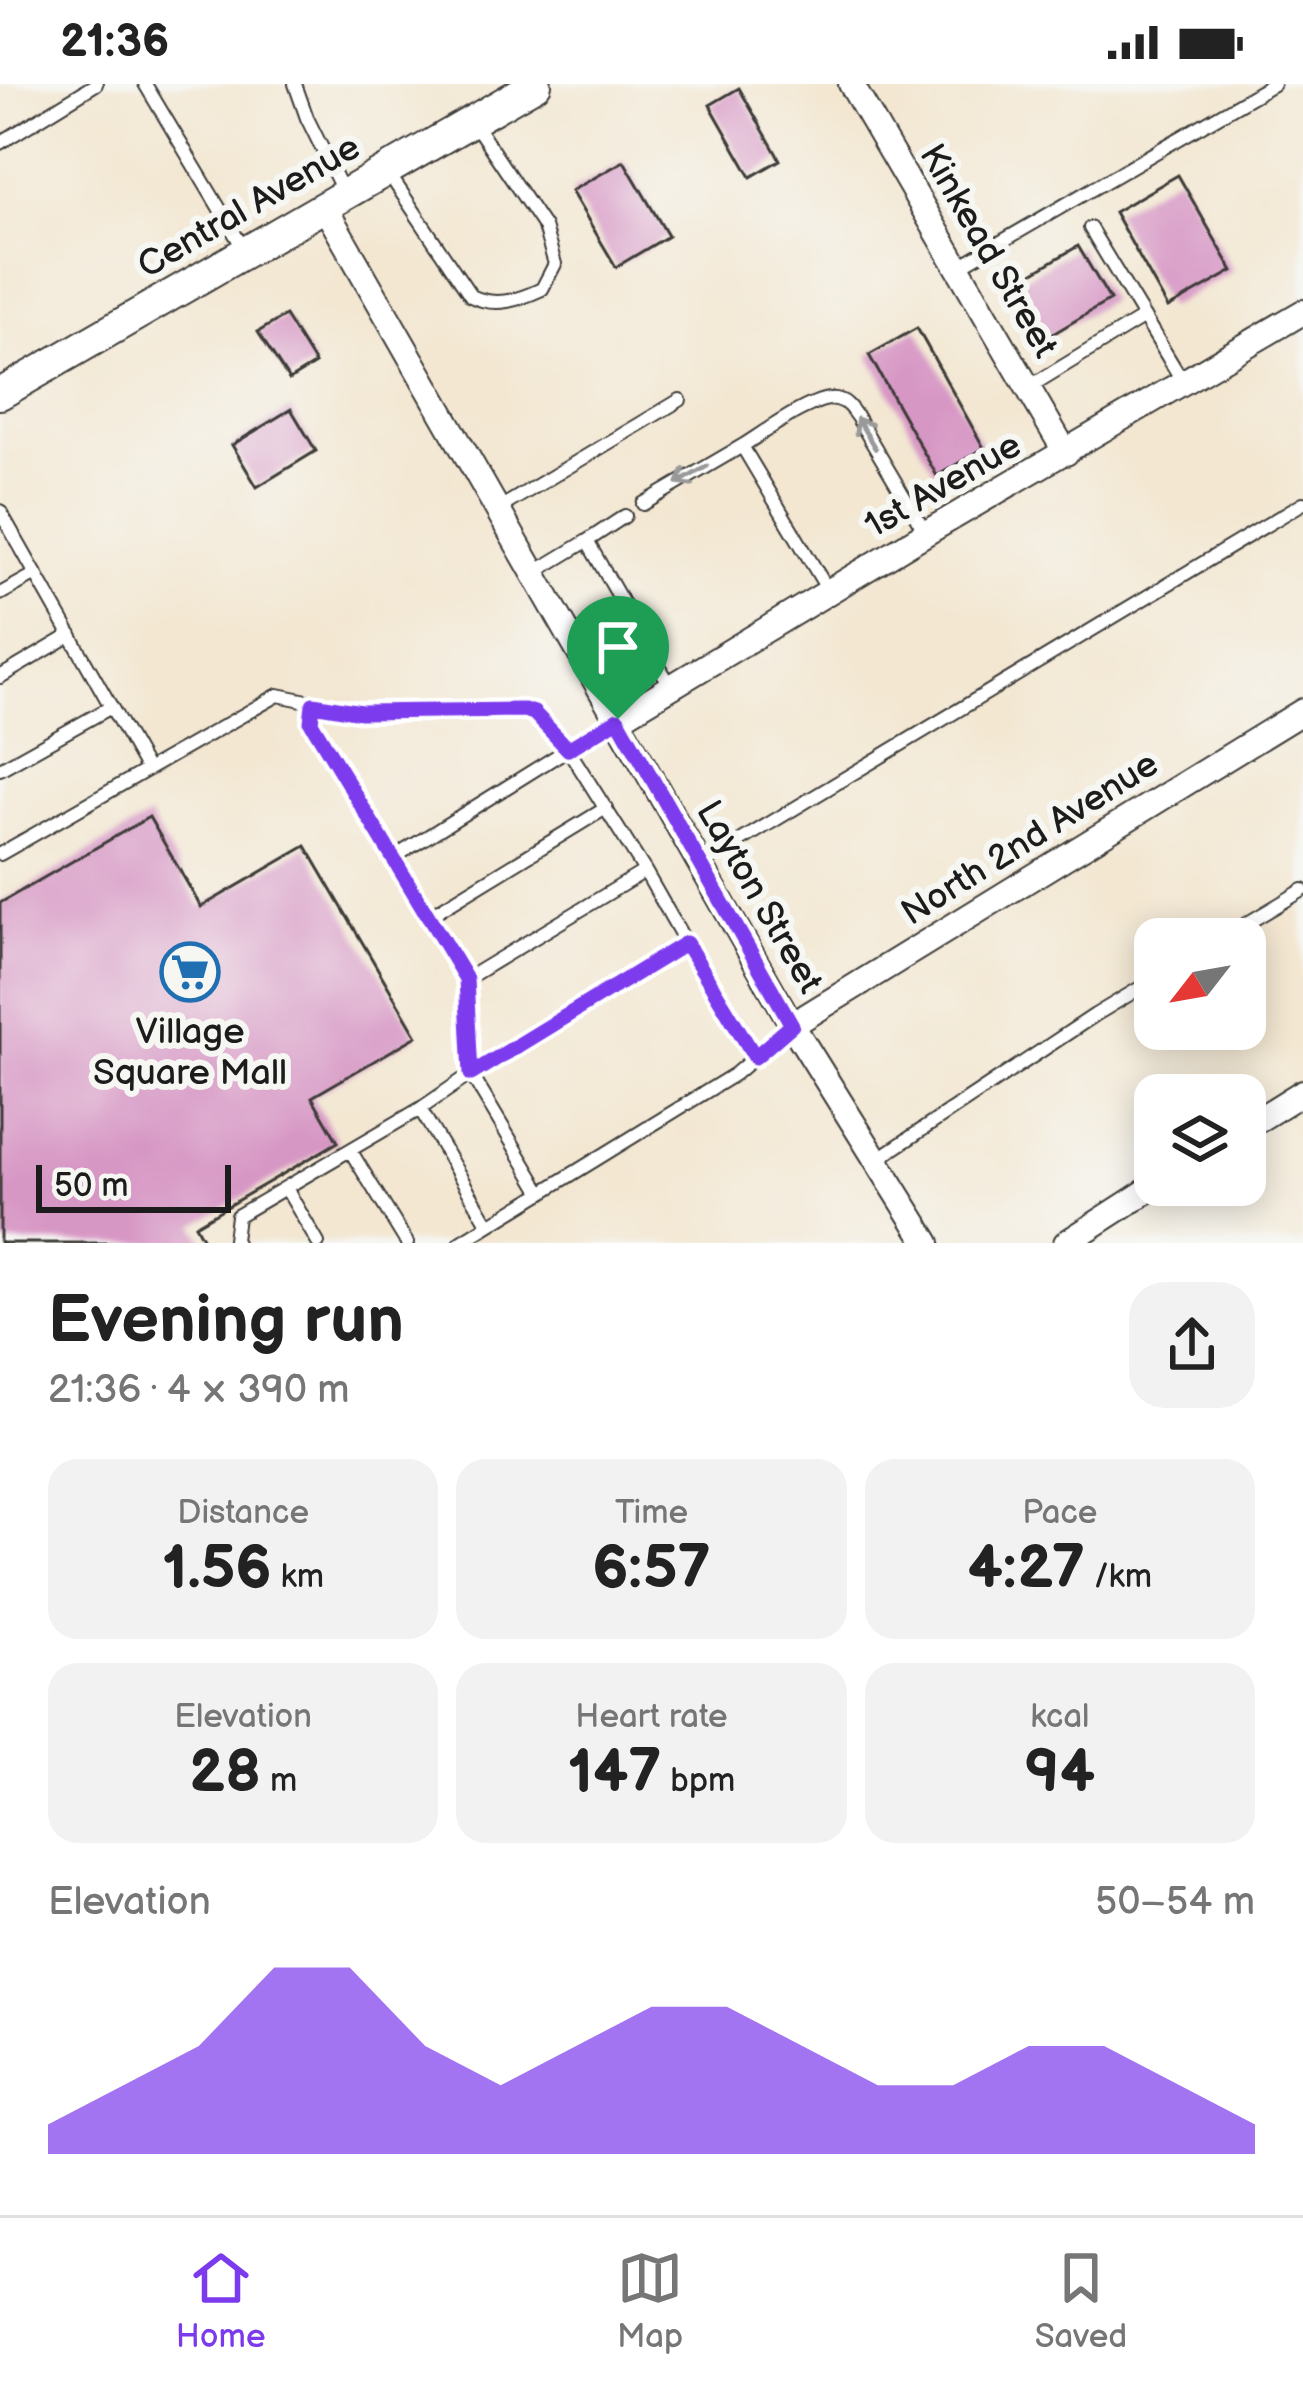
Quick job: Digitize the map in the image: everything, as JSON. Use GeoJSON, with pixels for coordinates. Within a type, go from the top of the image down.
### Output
{"type":"FeatureCollection","features":[{"type":"Feature","properties":{"kind":"street","name":"Kinkead Street"},"geometry":{"type":"LineString","coordinates":[[851,84],[1066,453]]}},
{"type":"Feature","properties":{"kind":"street","name":"Central Avenue"},"geometry":{"type":"LineString","coordinates":[[3,385],[387,170],[523,87]]}},
{"type":"Feature","properties":{"kind":"street","name":"Layton Street"},"geometry":{"type":"LineString","coordinates":[[334,200],[534,574],[792,1025],[928,1243]]}},
{"type":"Feature","properties":{"kind":"street","name":"1st Avenue"},"geometry":{"type":"LineString","coordinates":[[618,719],[1183,383],[1299,323]]}},
{"type":"Feature","properties":{"kind":"street","name":"North 2nd Avenue"},"geometry":{"type":"LineString","coordinates":[[792,1025],[1303,711]]}},
{"type":"Feature","properties":{"kind":"street"},"geometry":{"type":"LineString","coordinates":[[1266,1115],[1303,1092]]}},
{"type":"Feature","properties":{"kind":"street"},"geometry":{"type":"LineString","coordinates":[[1066,1243],[1134,1199]]}},
{"type":"Feature","properties":{"kind":"lane"},"geometry":{"type":"LineString","coordinates":[[0,143],[96,84]]}},
{"type":"Feature","properties":{"kind":"lane"},"geometry":{"type":"LineString","coordinates":[[145,84],[245,251]]}},
{"type":"Feature","properties":{"kind":"lane"},"geometry":{"type":"LineString","coordinates":[[295,84],[334,200]]}},
{"type":"Feature","properties":{"kind":"lane"},"geometry":{"type":"LineString","coordinates":[[958,267],[1273,84]]}},
{"type":"Feature","properties":{"kind":"lane"},"geometry":{"type":"LineString","coordinates":[[387,170],[471,296],[488,304],[542,290],[555,264],[544,227],[472,120]]}},
{"type":"Feature","properties":{"kind":"lane"},"geometry":{"type":"LineString","coordinates":[[1090,228],[1183,383]]}},
{"type":"Feature","properties":{"kind":"lane"},"geometry":{"type":"LineString","coordinates":[[1028,388],[1144,317]]}},
{"type":"Feature","properties":{"kind":"lane"},"geometry":{"type":"LineString","coordinates":[[643,504],[816,401],[838,399],[857,417],[926,533]]}},
{"type":"Feature","properties":{"kind":"lane"},"geometry":{"type":"LineString","coordinates":[[498,509],[680,400]]}},
{"type":"Feature","properties":{"kind":"lane"},"geometry":{"type":"LineString","coordinates":[[742,446],[829,592]]}},
{"type":"Feature","properties":{"kind":"lane"},"geometry":{"type":"LineString","coordinates":[[702,864],[1303,503]]}},
{"type":"Feature","properties":{"kind":"lane"},"geometry":{"type":"LineString","coordinates":[[0,511],[147,770]]}},
{"type":"Feature","properties":{"kind":"lane"},"geometry":{"type":"LineString","coordinates":[[534,574],[625,516]]}},
{"type":"Feature","properties":{"kind":"lane"},"geometry":{"type":"LineString","coordinates":[[587,541],[671,687]]}},
{"type":"Feature","properties":{"kind":"lane"},"geometry":{"type":"LineString","coordinates":[[0,594],[36,574]]}},
{"type":"Feature","properties":{"kind":"lane"},"geometry":{"type":"LineString","coordinates":[[0,677],[71,635]]}},
{"type":"Feature","properties":{"kind":"lane"},"geometry":{"type":"LineString","coordinates":[[0,854],[278,695],[361,712],[524,710],[534,713],[568,749],[755,1057]]}},
{"type":"Feature","properties":{"kind":"lane"},"geometry":{"type":"LineString","coordinates":[[313,704],[311,722],[466,979],[471,1074],[542,1192]]}},
{"type":"Feature","properties":{"kind":"lane"},"geometry":{"type":"LineString","coordinates":[[0,769],[112,707]]}},
{"type":"Feature","properties":{"kind":"lane"},"geometry":{"type":"LineString","coordinates":[[393,858],[618,719]]}},
{"type":"Feature","properties":{"kind":"lane"},"geometry":{"type":"LineString","coordinates":[[429,916],[606,808]]}},
{"type":"Feature","properties":{"kind":"lane"},"geometry":{"type":"LineString","coordinates":[[466,979],[645,872]]}},
{"type":"Feature","properties":{"kind":"lane"},"geometry":{"type":"LineString","coordinates":[[1256,918],[1303,890]]}},
{"type":"Feature","properties":{"kind":"lane"},"geometry":{"type":"LineString","coordinates":[[236,1243],[237,1216],[420,1109],[686,943]]}},
{"type":"Feature","properties":{"kind":"lane"},"geometry":{"type":"LineString","coordinates":[[878,1159],[1134,992]]}},
{"type":"Feature","properties":{"kind":"lane"},"geometry":{"type":"LineString","coordinates":[[460,1243],[735,1074],[792,1025]]}},
{"type":"Feature","properties":{"kind":"lane"},"geometry":{"type":"LineString","coordinates":[[420,1109],[489,1225]]}},
{"type":"Feature","properties":{"kind":"lane"},"geometry":{"type":"LineString","coordinates":[[350,1150],[406,1243]]}},
{"type":"Feature","properties":{"kind":"lane"},"geometry":{"type":"LineString","coordinates":[[286,1188],[318,1243]]}},
{"type":"Feature","properties":{"kind":"building"},"geometry":{"type":"Polygon","coordinates":[[[739,88],[780,160],[751,177],[710,105],[739,88]]]}},
{"type":"Feature","properties":{"kind":"building"},"geometry":{"type":"Polygon","coordinates":[[[624,161],[668,236],[616,267],[571,191],[624,161]]]}},
{"type":"Feature","properties":{"kind":"building"},"geometry":{"type":"Polygon","coordinates":[[[1178,175],[1233,271],[1168,308],[1114,212],[1178,175]]]}},
{"type":"Feature","properties":{"kind":"building"},"geometry":{"type":"Polygon","coordinates":[[[1078,246],[1110,300],[1046,338],[1014,284],[1078,246]]]}},
{"type":"Feature","properties":{"kind":"building"},"geometry":{"type":"Polygon","coordinates":[[[285,316],[315,364],[289,380],[258,332],[285,316]]]}},
{"type":"Feature","properties":{"kind":"building"},"geometry":{"type":"Polygon","coordinates":[[[917,328],[984,448],[937,476],[869,355],[917,328]]]}},
{"type":"Feature","properties":{"kind":"building"},"geometry":{"type":"Polygon","coordinates":[[[291,409],[316,451],[257,487],[232,445],[291,409]]]}},
{"type":"Feature","properties":{"kind":"building","name":"Village Square Mall"},"geometry":{"type":"Polygon","coordinates":[[[149,817],[201,907],[306,846],[417,1036],[312,1097],[338,1142],[195,1225],[205,1243],[0,1243],[0,903],[149,817]]]}},
{"type":"Feature","properties":{"kind":"place","name":"Village Square Mall"},"geometry":{"type":"Point","coordinates":[190,972]}},
{"type":"Feature","properties":{"kind":"route"},"geometry":{"type":"LineString","coordinates":[[313,704],[361,712],[524,710],[534,713],[568,749],[618,719],[792,1025],[755,1057],[686,943],[471,1074],[466,979],[311,722],[313,704]]}}]}
